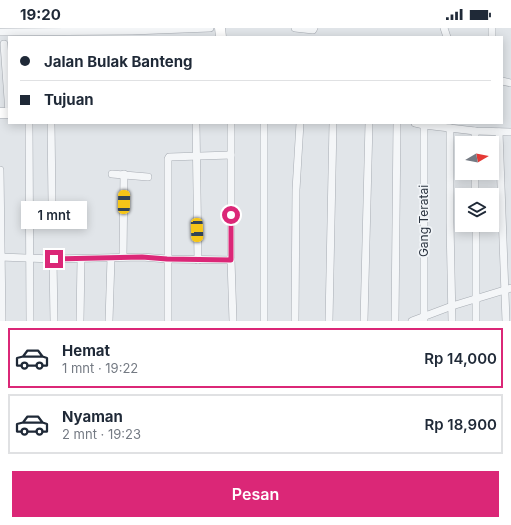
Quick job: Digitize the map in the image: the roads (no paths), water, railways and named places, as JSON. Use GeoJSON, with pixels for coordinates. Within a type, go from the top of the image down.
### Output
{"type":"FeatureCollection","features":[{"type":"Feature","properties":{"kind":"street"},"geometry":{"type":"LineString","coordinates":[[0,32],[132,31],[210,28]]}},
{"type":"Feature","properties":{"kind":"street"},"geometry":{"type":"LineString","coordinates":[[295,28],[314,29]]}},
{"type":"Feature","properties":{"kind":"street"},"geometry":{"type":"LineString","coordinates":[[4,44],[8,99]]}},
{"type":"Feature","properties":{"kind":"street"},"geometry":{"type":"LineString","coordinates":[[29,124],[30,321]]}},
{"type":"Feature","properties":{"kind":"street"},"geometry":{"type":"LineString","coordinates":[[51,124],[52,203]]}},
{"type":"Feature","properties":{"kind":"street"},"geometry":{"type":"LineString","coordinates":[[196,124],[198,260]]}},
{"type":"Feature","properties":{"kind":"street"},"geometry":{"type":"LineString","coordinates":[[232,124],[231,260],[233,321]]}},
{"type":"Feature","properties":{"kind":"street"},"geometry":{"type":"LineString","coordinates":[[264,124],[264,321]]}},
{"type":"Feature","properties":{"kind":"street"},"geometry":{"type":"LineString","coordinates":[[295,321],[296,190],[300,124]]}},
{"type":"Feature","properties":{"kind":"street"},"geometry":{"type":"LineString","coordinates":[[329,321],[333,124]]}},
{"type":"Feature","properties":{"kind":"street"},"geometry":{"type":"LineString","coordinates":[[364,321],[369,124]]}},
{"type":"Feature","properties":{"kind":"street"},"geometry":{"type":"LineString","coordinates":[[395,321],[397,124]]}},
{"type":"Feature","properties":{"kind":"street"},"geometry":{"type":"LineString","coordinates":[[420,124],[475,131],[511,132]]}},
{"type":"Feature","properties":{"kind":"street","name":"Gang Teratai"},"geometry":{"type":"LineString","coordinates":[[424,125],[424,319]]}},
{"type":"Feature","properties":{"kind":"street"},"geometry":{"type":"LineString","coordinates":[[450,128],[452,321]]}},
{"type":"Feature","properties":{"kind":"street"},"geometry":{"type":"LineString","coordinates":[[475,131],[475,136]]}},
{"type":"Feature","properties":{"kind":"street"},"geometry":{"type":"LineString","coordinates":[[499,132],[508,289],[506,321]]}},
{"type":"Feature","properties":{"kind":"street"},"geometry":{"type":"LineString","coordinates":[[168,321],[168,159],[169,157],[196,155],[231,155]]}},
{"type":"Feature","properties":{"kind":"street"},"geometry":{"type":"LineString","coordinates":[[0,170],[2,321]]}},
{"type":"Feature","properties":{"kind":"street"},"geometry":{"type":"LineString","coordinates":[[112,174],[148,177]]}},
{"type":"Feature","properties":{"kind":"street"},"geometry":{"type":"LineString","coordinates":[[123,257],[124,174]]}},
{"type":"Feature","properties":{"kind":"street"},"geometry":{"type":"LineString","coordinates":[[476,232],[476,321]]}},
{"type":"Feature","properties":{"kind":"street"},"geometry":{"type":"LineString","coordinates":[[0,257],[54,259],[142,257],[231,260]]}},
{"type":"Feature","properties":{"kind":"street"},"geometry":{"type":"LineString","coordinates":[[109,321],[111,258]]}},
{"type":"Feature","properties":{"kind":"street"},"geometry":{"type":"LineString","coordinates":[[54,259],[54,321]]}},
{"type":"Feature","properties":{"kind":"street"},"geometry":{"type":"LineString","coordinates":[[80,321],[81,259]]}},
{"type":"Feature","properties":{"kind":"street"},"geometry":{"type":"LineString","coordinates":[[412,321],[424,319],[452,306],[508,289]]}}]}
